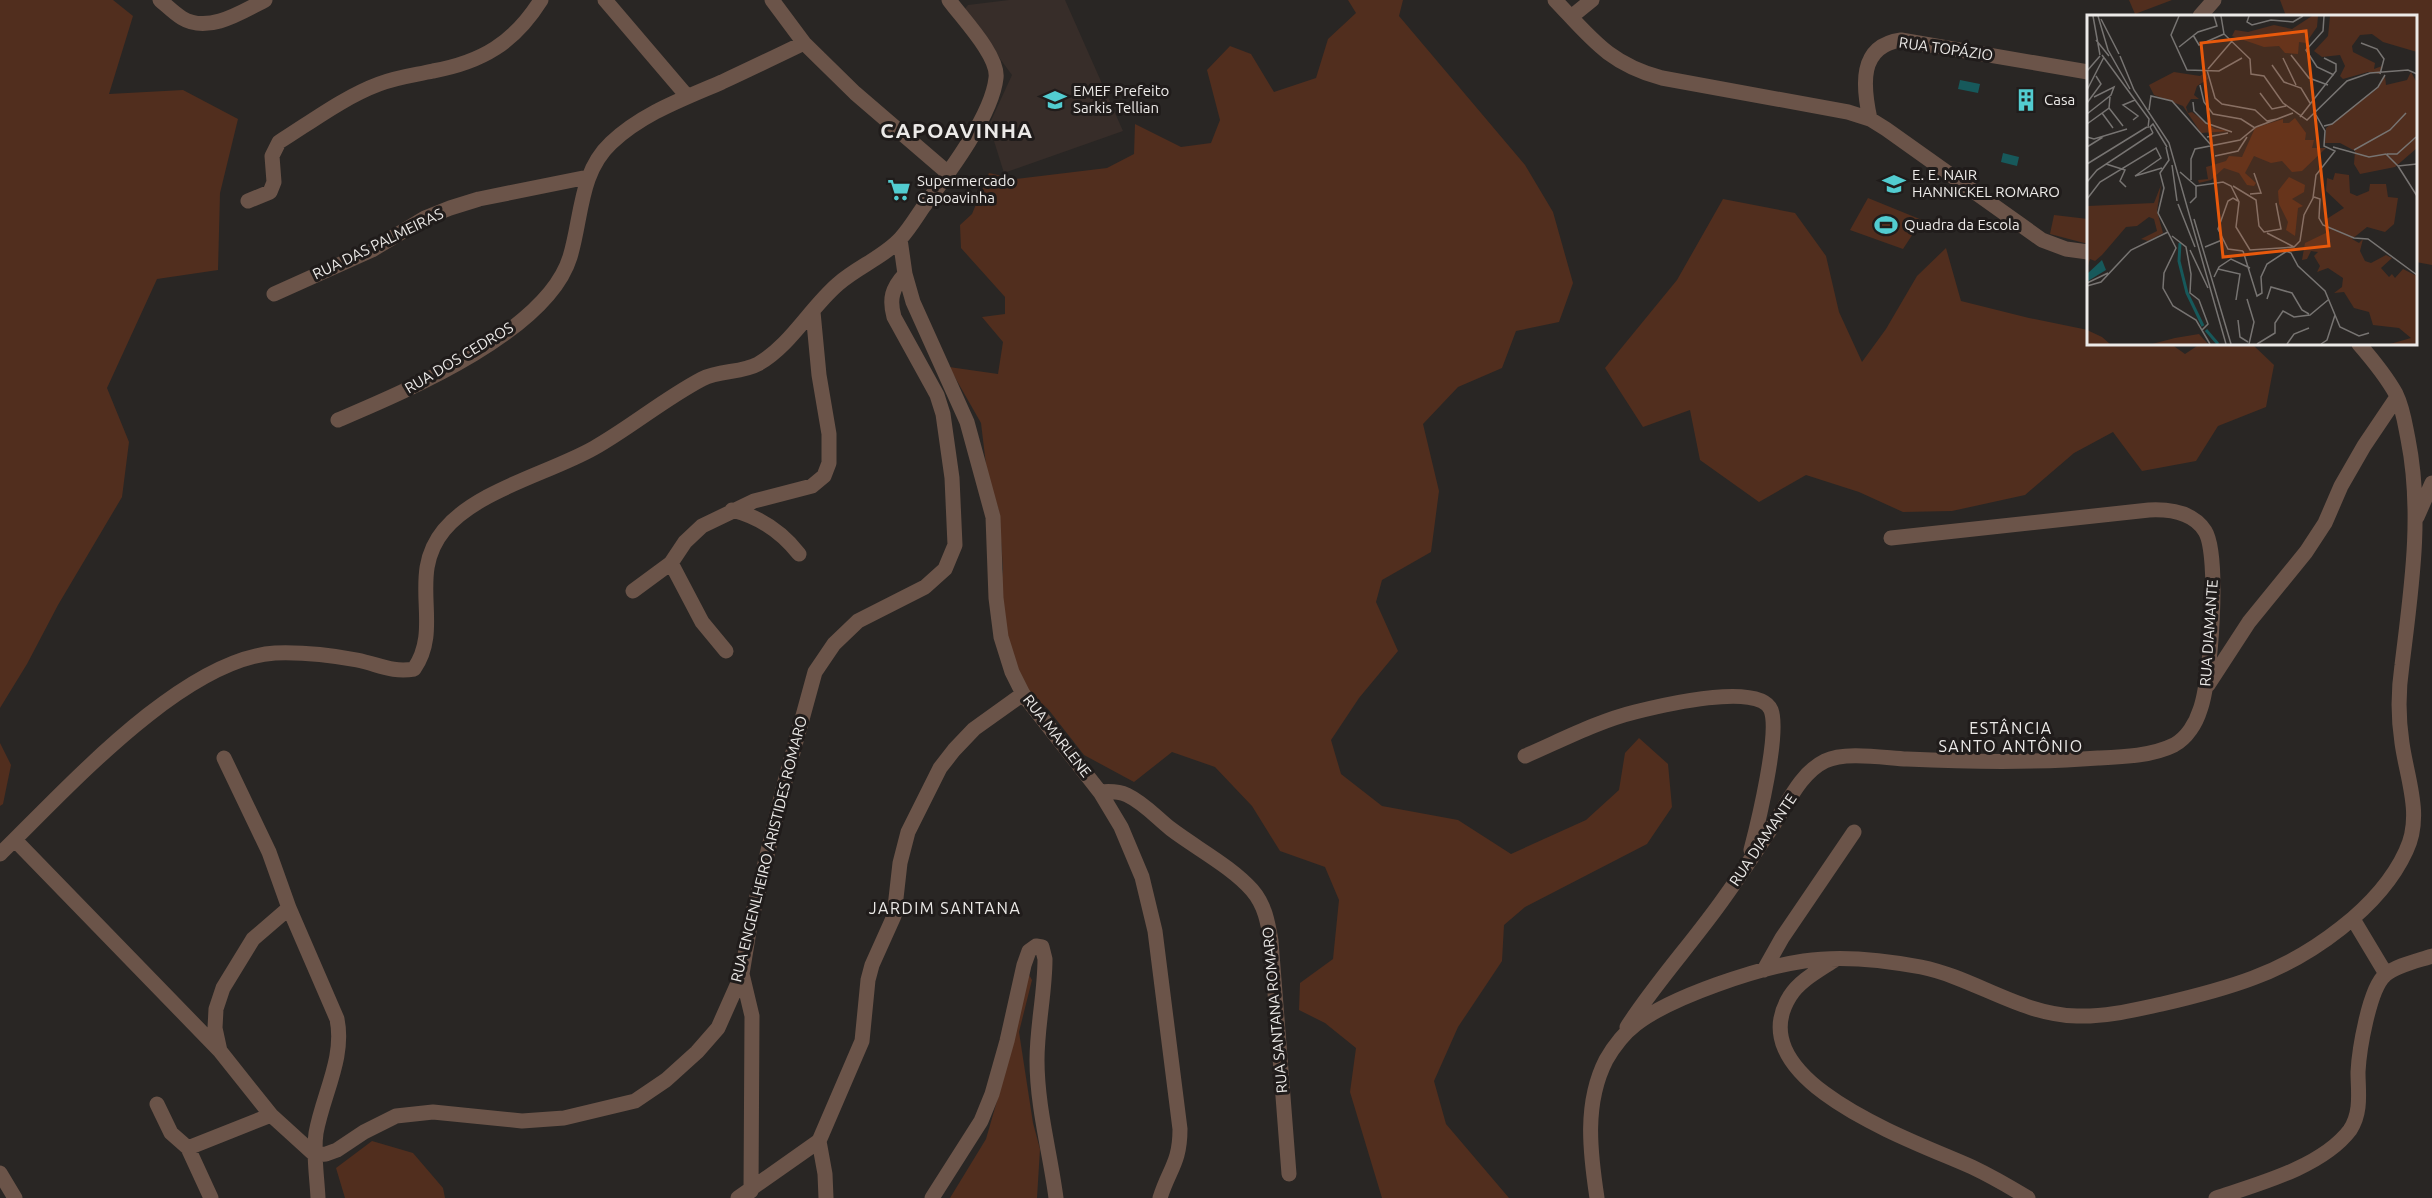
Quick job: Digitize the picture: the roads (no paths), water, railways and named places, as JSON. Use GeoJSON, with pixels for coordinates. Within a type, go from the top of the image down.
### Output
{"type":"FeatureCollection","features":[{"type":"Feature","properties":{"kind":"street"},"geometry":{"type":"LineString","coordinates":[[160,0],[184,19],[206,25],[239,14],[265,0]]}},
{"type":"Feature","properties":{"kind":"street"},"geometry":{"type":"LineString","coordinates":[[248,201],[270,192],[274,182],[272,156],[279,142],[377,84],[403,76],[462,65],[487,55],[508,40],[528,20],[541,0]]}},
{"type":"Feature","properties":{"kind":"street"},"geometry":{"type":"LineString","coordinates":[[605,0],[687,96]]}},
{"type":"Feature","properties":{"kind":"street"},"geometry":{"type":"LineString","coordinates":[[772,0],[804,43],[855,93],[948,173]]}},
{"type":"Feature","properties":{"kind":"street"},"geometry":{"type":"LineString","coordinates":[[0,854],[102,754],[164,703],[202,678],[239,660],[274,653],[316,654],[359,660],[400,672],[414,669],[423,656],[428,634],[424,589],[428,559],[444,530],[469,508],[594,448],[704,377],[757,365],[778,348],[837,284],[900,239],[948,173],[978,124],[990,99],[997,76],[991,56],[949,0]]}},
{"type":"Feature","properties":{"kind":"street"},"geometry":{"type":"LineString","coordinates":[[1555,0],[1598,45],[1621,63],[1640,72],[1830,108],[1870,119],[1906,141],[2042,240],[2066,249],[2087,252]]}},
{"type":"Feature","properties":{"kind":"street"},"geometry":{"type":"LineString","coordinates":[[1571,17],[1592,0]]}},
{"type":"Feature","properties":{"kind":"street"},"geometry":{"type":"LineString","coordinates":[[2201,15],[2214,0]]}},
{"type":"Feature","properties":{"kind":"street","name":"RUA TOPÁZIO"},"geometry":{"type":"LineString","coordinates":[[1870,119],[1864,88],[1866,72],[1879,48],[1888,42],[1901,40],[2087,72]]}},
{"type":"Feature","properties":{"kind":"street","name":"RUA DOS CEDROS"},"geometry":{"type":"LineString","coordinates":[[338,420],[400,393],[464,358],[515,326],[536,308],[557,286],[570,257],[588,177],[609,145],[630,128],[658,110],[804,43]]}},
{"type":"Feature","properties":{"kind":"street","name":"RUA DAS PALMEIRAS"},"geometry":{"type":"LineString","coordinates":[[274,294],[372,250],[425,218],[450,208],[588,177]]}},
{"type":"Feature","properties":{"kind":"street","name":"RUA MARLENE"},"geometry":{"type":"LineString","coordinates":[[900,239],[905,274],[914,302],[959,401],[974,442],[993,517],[996,598],[1001,637],[1012,672],[1023,694],[1101,792],[1120,827],[1142,877],[1155,931],[1180,1129],[1177,1161],[1160,1198]]}},
{"type":"Feature","properties":{"kind":"street","name":"RUA ENGENLHEIRO ARISTIDES ROMARO"},"geometry":{"type":"LineString","coordinates":[[315,1155],[337,1150],[364,1132],[396,1116],[433,1112],[522,1121],[564,1118],[634,1101],[666,1080],[697,1052],[718,1028],[742,974],[750,925],[781,796],[815,672],[834,644],[858,621],[925,587],[945,568],[955,545],[952,478],[943,414],[937,395],[894,317],[890,303],[897,282],[905,274]]}},
{"type":"Feature","properties":{"kind":"street"},"geometry":{"type":"LineString","coordinates":[[633,591],[671,563],[685,542],[702,526],[754,501],[812,486],[824,476],[829,463],[830,434],[819,375],[813,312]]}},
{"type":"Feature","properties":{"kind":"street"},"geometry":{"type":"LineString","coordinates":[[1619,1040],[1638,1023],[1664,1008],[1722,983],[1764,970],[1805,961],[1836,959],[1894,962],[1925,968],[1951,976],[2032,1009],[2054,1015],[2109,1014],[2189,998],[2254,978],[2295,958],[2353,919],[2382,888],[2400,863],[2409,847],[2413,828],[2412,801],[2398,712],[2399,683],[2412,585],[2415,489],[2411,453],[2397,397],[2360,345]]}},
{"type":"Feature","properties":{"kind":"street"},"geometry":{"type":"LineString","coordinates":[[2207,688],[2249,622],[2306,552],[2325,523],[2341,486],[2364,446],[2397,397]]}},
{"type":"Feature","properties":{"kind":"street"},"geometry":{"type":"LineString","coordinates":[[2415,522],[2432,483]]}},
{"type":"Feature","properties":{"kind":"street"},"geometry":{"type":"LineString","coordinates":[[732,510],[760,519],[788,539],[799,554]]}},
{"type":"Feature","properties":{"kind":"street","name":"RUA DIAMANTE"},"geometry":{"type":"LineString","coordinates":[[1597,1198],[1590,1143],[1591,1114],[1596,1084],[1606,1061],[1657,983],[1749,862],[1804,778],[1826,760],[1852,756],[1972,762],[2035,762],[2125,756],[2158,751],[2176,744],[2188,733],[2200,711],[2207,688],[2212,553],[2205,531],[2188,516],[2175,511],[2149,510],[1891,538]]}},
{"type":"Feature","properties":{"kind":"street"},"geometry":{"type":"LineString","coordinates":[[671,563],[702,622],[726,651]]}},
{"type":"Feature","properties":{"kind":"street"},"geometry":{"type":"LineString","coordinates":[[745,1194],[819,1141],[862,1041],[868,980],[872,965],[894,916],[900,863],[908,832],[940,768],[954,750],[974,729],[1023,694]]}},
{"type":"Feature","properties":{"kind":"street"},"geometry":{"type":"LineString","coordinates":[[1524,756],[1634,712],[1737,695],[1766,702],[1771,710],[1773,722],[1769,757],[1749,862]]}},
{"type":"Feature","properties":{"kind":"street"},"geometry":{"type":"LineString","coordinates":[[224,758],[269,852],[289,908],[320,977],[339,1031],[338,1056],[316,1132],[318,1198]]}},
{"type":"Feature","properties":{"kind":"street","name":"RUA SANTANA ROMARO"},"geometry":{"type":"LineString","coordinates":[[1101,792],[1119,792],[1135,800],[1170,829],[1238,877],[1251,889],[1260,902],[1267,917],[1271,941],[1289,1174]]}},
{"type":"Feature","properties":{"kind":"street"},"geometry":{"type":"LineString","coordinates":[[1764,970],[1782,938],[1854,832]]}},
{"type":"Feature","properties":{"kind":"street"},"geometry":{"type":"LineString","coordinates":[[15,840],[220,1052],[271,1114],[315,1155]]}},
{"type":"Feature","properties":{"kind":"street"},"geometry":{"type":"LineString","coordinates":[[220,1052],[215,1028],[216,1009],[223,988],[253,939],[289,908]]}},
{"type":"Feature","properties":{"kind":"street"},"geometry":{"type":"LineString","coordinates":[[2353,919],[2386,974]]}},
{"type":"Feature","properties":{"kind":"street"},"geometry":{"type":"LineString","coordinates":[[932,1198],[976,1129],[992,1094],[1007,1041],[1019,981],[1029,951],[1036,946],[1044,950],[1045,972],[1037,1060],[1038,1089],[1056,1198]]}},
{"type":"Feature","properties":{"kind":"street"},"geometry":{"type":"LineString","coordinates":[[2216,1198],[2243,1194],[2295,1170],[2330,1149],[2352,1127],[2359,1098],[2360,1056],[2376,989],[2386,974],[2432,956]]}},
{"type":"Feature","properties":{"kind":"street"},"geometry":{"type":"LineString","coordinates":[[1836,959],[1803,981],[1791,994],[1783,1008],[1780,1021],[1781,1038],[1794,1063],[1828,1097],[1853,1114],[1886,1131],[1972,1167],[2028,1198]]}},
{"type":"Feature","properties":{"kind":"street"},"geometry":{"type":"LineString","coordinates":[[742,974],[752,1016],[745,1194]]}},
{"type":"Feature","properties":{"kind":"street"},"geometry":{"type":"LineString","coordinates":[[157,1104],[171,1133],[188,1148],[211,1198]]}},
{"type":"Feature","properties":{"kind":"street"},"geometry":{"type":"LineString","coordinates":[[188,1148],[271,1114]]}},
{"type":"Feature","properties":{"kind":"street"},"geometry":{"type":"LineString","coordinates":[[819,1141],[825,1174],[826,1198]]}},
{"type":"Feature","properties":{"kind":"street"},"geometry":{"type":"LineString","coordinates":[[0,1173],[15,1198]]}},
{"type":"Feature","properties":{"kind":"water"},"geometry":{"type":"Polygon","coordinates":[[[1960,80],[1980,84],[1978,93],[1958,89],[1960,80]]]}},
{"type":"Feature","properties":{"kind":"water"},"geometry":{"type":"Polygon","coordinates":[[[2003,153],[2019,157],[2017,166],[2001,162],[2003,153]]]}},
{"type":"Feature","properties":{"kind":"place","name":"EMEF Prefeito Sarkis Tellian"},"geometry":{"type":"Point","coordinates":[1055,100]}},
{"type":"Feature","properties":{"kind":"place","name":"Casa"},"geometry":{"type":"Point","coordinates":[2026,100]}},
{"type":"Feature","properties":{"kind":"place","name":"E. E. NAIR HANNICKEL ROMARO"},"geometry":{"type":"Point","coordinates":[1894,184]}},
{"type":"Feature","properties":{"kind":"place","name":"Supermercado Capoavinha"},"geometry":{"type":"Point","coordinates":[899,190]}},
{"type":"Feature","properties":{"kind":"place","name":"Quadra da Escola"},"geometry":{"type":"Point","coordinates":[1886,225]}},
{"type":"Feature","properties":{"kind":"district","name":"CAPOAVINHA"},"geometry":{"type":"Point","coordinates":[957,131]}},
{"type":"Feature","properties":{"kind":"district","name":"ESTÂNCIA SANTO ANTÔNIO"},"geometry":{"type":"Point","coordinates":[2011,737]}},
{"type":"Feature","properties":{"kind":"district","name":"JARDIM SANTANA"},"geometry":{"type":"Point","coordinates":[945,908]}}]}
